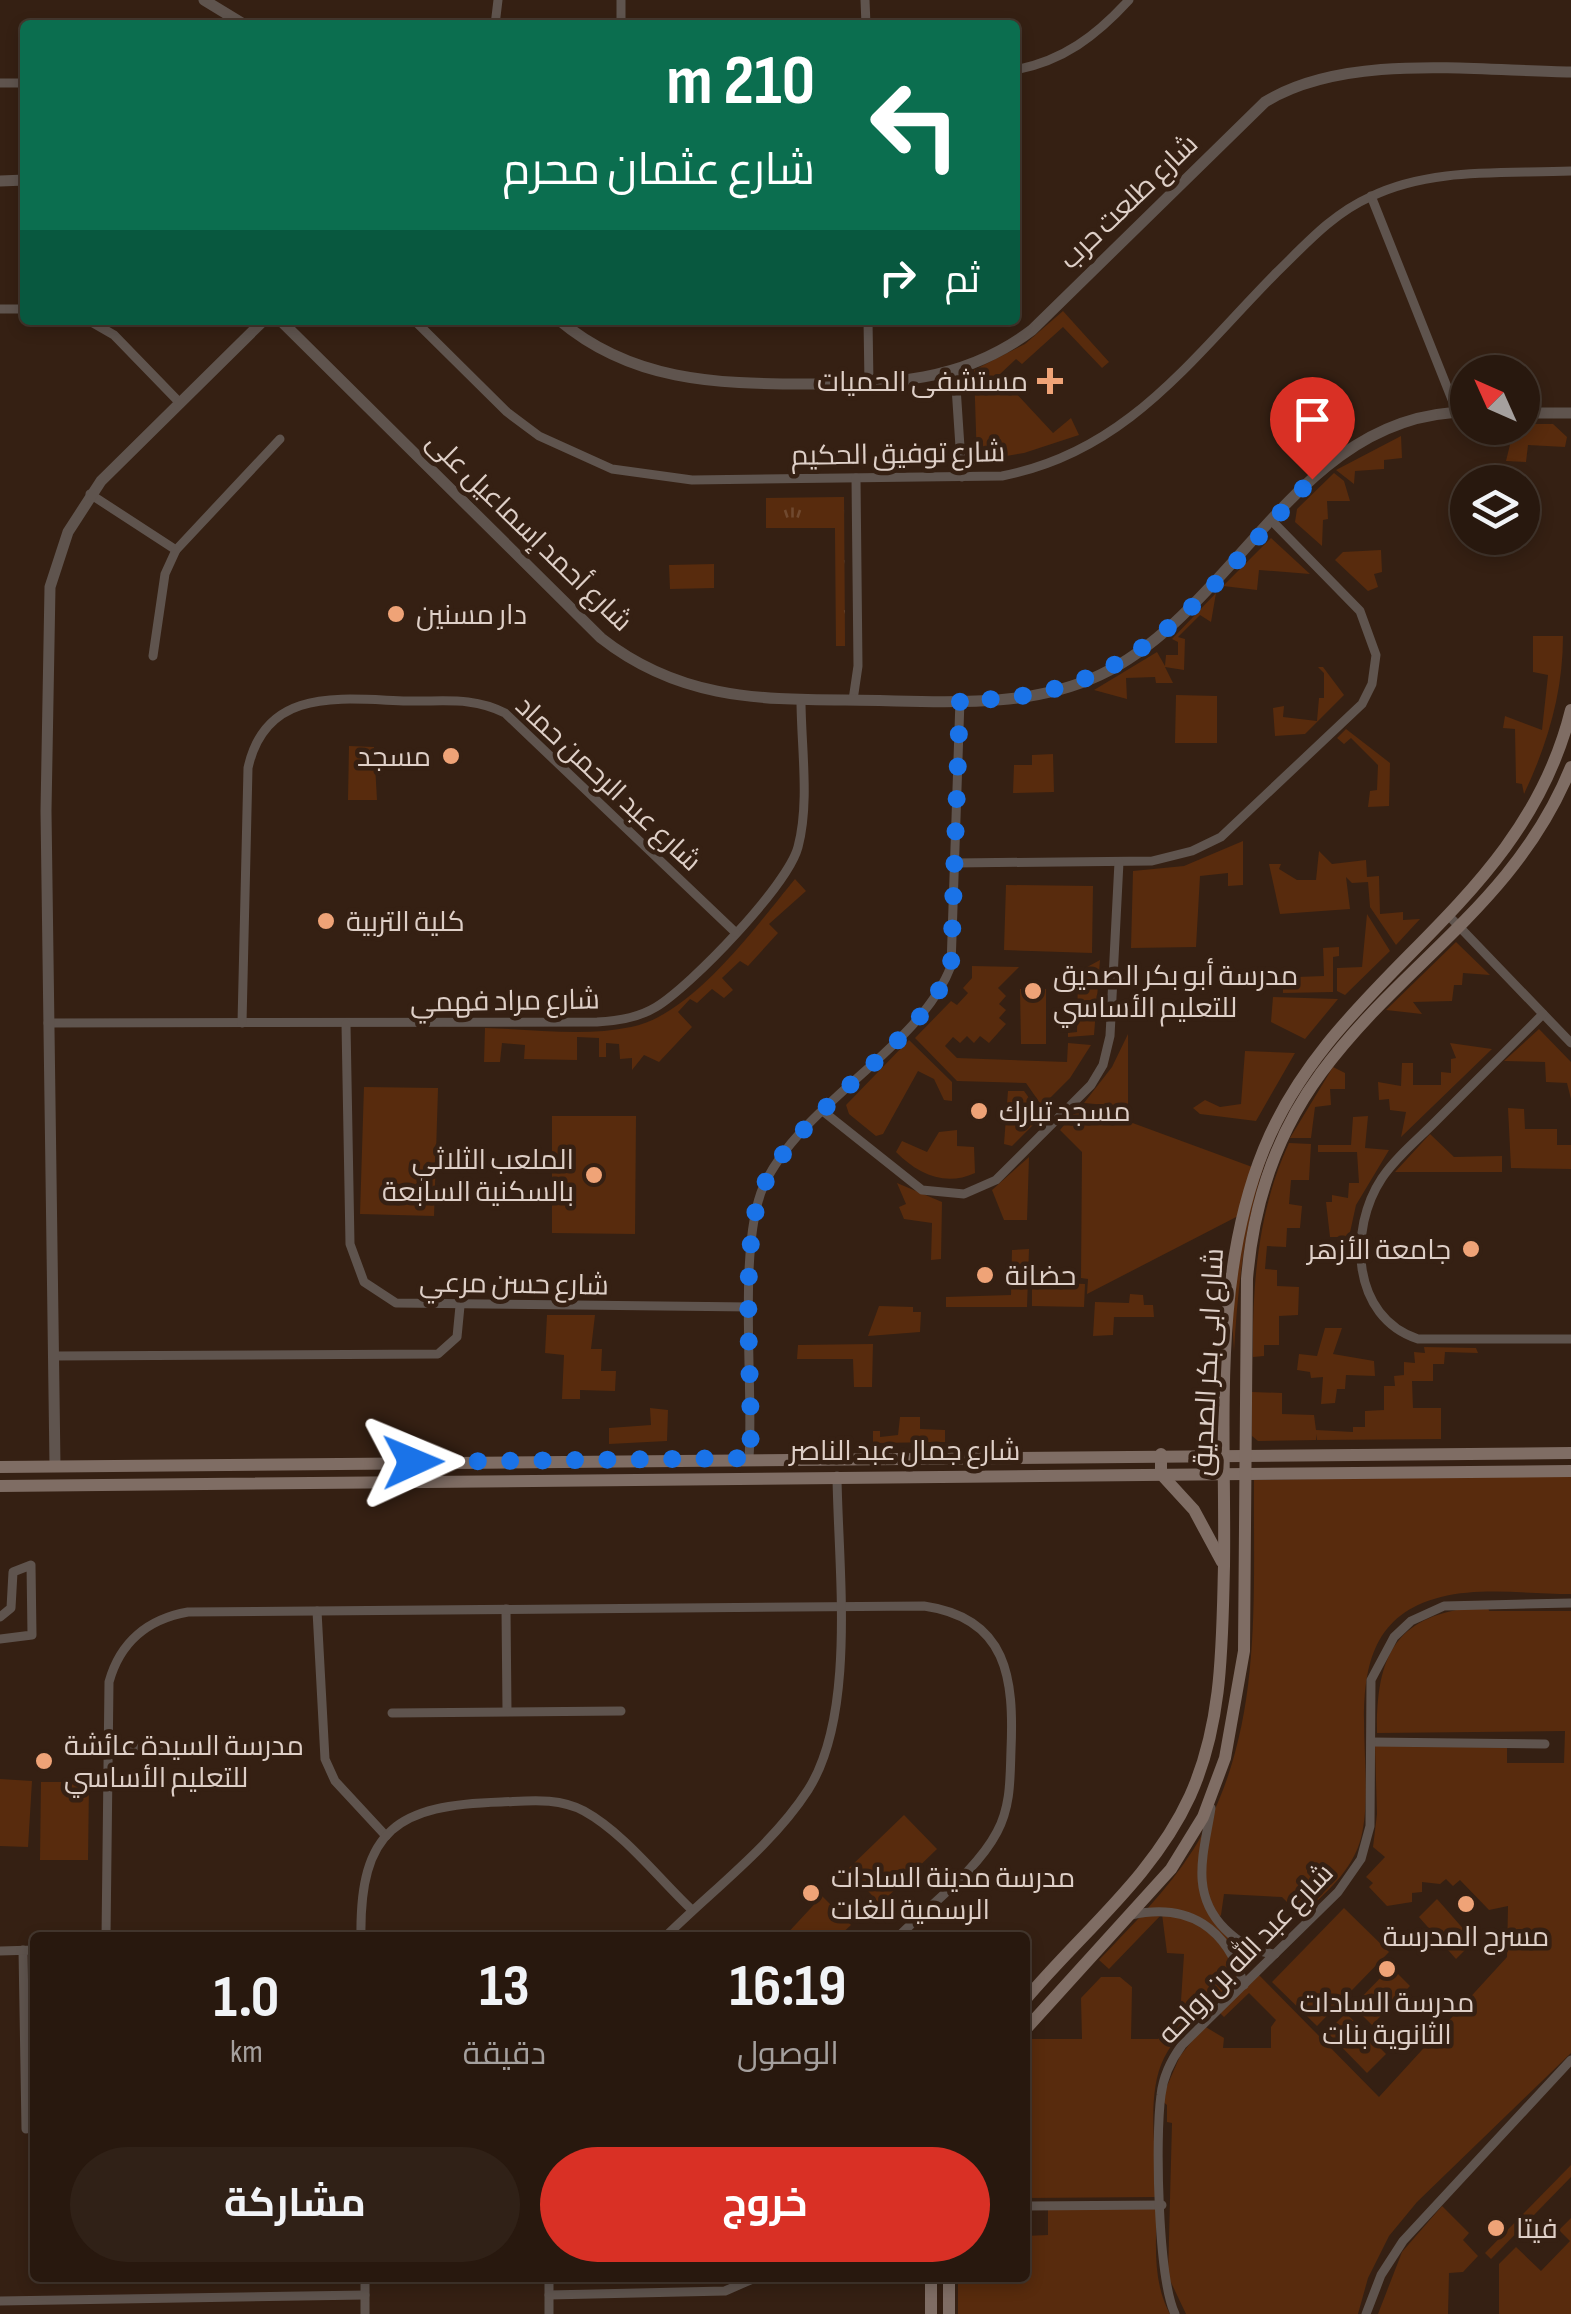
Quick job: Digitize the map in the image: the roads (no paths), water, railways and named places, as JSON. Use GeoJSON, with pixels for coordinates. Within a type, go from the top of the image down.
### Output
{"type":"FeatureCollection","features":[{"type":"Feature","properties":{"kind":"main road","name":"شارع ابى بكر الصديق"},"geometry":{"type":"LineString","coordinates":[[1030,1995],[1146,1869],[1191,1793],[1219,1688],[1235,1249],[1247,1196],[1270,1134],[1327,1044],[1502,857],[1528,819],[1557,757],[1571,710]]}},
{"type":"Feature","properties":{"kind":"main road","name":"شارع ابى بكر الصديق"},"geometry":{"type":"LineString","coordinates":[[1030,2024],[1183,1852],[1215,1787],[1242,1673],[1249,1254],[1266,1180],[1284,1136],[1334,1056],[1528,850],[1571,767]]}},
{"type":"Feature","properties":{"kind":"main road"},"geometry":{"type":"LineString","coordinates":[[1227,1404],[1246,1404]]}},
{"type":"Feature","properties":{"kind":"main road","name":"شارع جمال عبد الناصر"},"geometry":{"type":"LineString","coordinates":[[0,1467],[1571,1452]]}},
{"type":"Feature","properties":{"kind":"main road"},"geometry":{"type":"LineString","coordinates":[[1161,1454],[1161,1474],[1194,1510],[1224,1567]]}},
{"type":"Feature","properties":{"kind":"main road"},"geometry":{"type":"LineString","coordinates":[[572,1478],[573,1460]]}},
{"type":"Feature","properties":{"kind":"main road","name":"شارع جمال عبد الناصر"},"geometry":{"type":"LineString","coordinates":[[0,1486],[1571,1471]]}},
{"type":"Feature","properties":{"kind":"main road"},"geometry":{"type":"LineString","coordinates":[[1030,1998],[1045,2006]]}},
{"type":"Feature","properties":{"kind":"main road"},"geometry":{"type":"LineString","coordinates":[[930,2282],[931,2314]]}},
{"type":"Feature","properties":{"kind":"main road"},"geometry":{"type":"LineString","coordinates":[[948,2282],[949,2314]]}},
{"type":"Feature","properties":{"kind":"street"},"geometry":{"type":"LineString","coordinates":[[204,0],[238,20]]}},
{"type":"Feature","properties":{"kind":"street"},"geometry":{"type":"LineString","coordinates":[[1020,69],[1066,55],[1104,28],[1129,0]]}},
{"type":"Feature","properties":{"kind":"street","name":"شارع طلعت حرب"},"geometry":{"type":"LineString","coordinates":[[566,325],[610,354],[674,377],[720,384],[868,384],[922,380],[956,372],[1003,350],[1032,330],[1264,102],[1290,88],[1360,70],[1571,72]]}},
{"type":"Feature","properties":{"kind":"street","name":"شارع توفيق الحكيم"},"geometry":{"type":"LineString","coordinates":[[419,325],[507,412],[539,436],[612,469],[692,480],[1002,476],[1044,468],[1112,434],[1331,220],[1372,196],[1432,177],[1571,171]]}},
{"type":"Feature","properties":{"kind":"street"},"geometry":{"type":"LineString","coordinates":[[1372,196],[1450,383]]}},
{"type":"Feature","properties":{"kind":"street"},"geometry":{"type":"LineString","coordinates":[[96,325],[114,336],[180,402]]}},
{"type":"Feature","properties":{"kind":"street"},"geometry":{"type":"LineString","coordinates":[[54,1466],[48,602],[62,545],[90,494],[259,325]]}},
{"type":"Feature","properties":{"kind":"street","name":"شارع أحمد إسماعيل على"},"geometry":{"type":"LineString","coordinates":[[285,325],[616,650],[662,677],[741,698],[960,700],[1046,694],[1119,665],[1154,642],[1324,468],[1361,442],[1408,421],[1450,414]]}},
{"type":"Feature","properties":{"kind":"street"},"geometry":{"type":"LineString","coordinates":[[868,325],[868,384]]}},
{"type":"Feature","properties":{"kind":"street"},"geometry":{"type":"LineString","coordinates":[[956,372],[962,477]]}},
{"type":"Feature","properties":{"kind":"street"},"geometry":{"type":"LineString","coordinates":[[1540,412],[1571,413]]}},
{"type":"Feature","properties":{"kind":"street"},"geometry":{"type":"LineString","coordinates":[[152,656],[165,574],[176,550],[280,440]]}},
{"type":"Feature","properties":{"kind":"street"},"geometry":{"type":"LineString","coordinates":[[853,700],[858,666],[856,478]]}},
{"type":"Feature","properties":{"kind":"street"},"geometry":{"type":"LineString","coordinates":[[90,494],[176,550]]}},
{"type":"Feature","properties":{"kind":"street"},"geometry":{"type":"LineString","coordinates":[[955,863],[1119,862],[1179,855],[1235,828],[1368,693],[1376,655],[1365,619],[1272,521]]}},
{"type":"Feature","properties":{"kind":"street","name":"شارع عبد الرحمن حماد"},"geometry":{"type":"LineString","coordinates":[[242,1023],[248,768],[254,744],[268,724],[310,702],[460,699],[505,713],[735,932]]}},
{"type":"Feature","properties":{"kind":"street","name":"شارع مراد فهمي"},"geometry":{"type":"LineString","coordinates":[[48,1023],[597,1022],[632,1018],[674,994],[779,885],[798,849],[800,700]]}},
{"type":"Feature","properties":{"kind":"street"},"geometry":{"type":"LineString","coordinates":[[750,1458],[752,1234],[759,1198],[778,1161],[943,985],[955,946],[960,700]]}},
{"type":"Feature","properties":{"kind":"street"},"geometry":{"type":"LineString","coordinates":[[824,1112],[922,1190],[964,1194],[996,1180],[1091,1085],[1103,1065],[1110,1036],[1119,862]]}},
{"type":"Feature","properties":{"kind":"street"},"geometry":{"type":"LineString","coordinates":[[1449,916],[1571,1044]]}},
{"type":"Feature","properties":{"kind":"street"},"geometry":{"type":"LineString","coordinates":[[1543,1014],[1384,1176],[1366,1217],[1361,1276],[1371,1301],[1402,1332],[1418,1339],[1571,1339]]}},
{"type":"Feature","properties":{"kind":"street","name":"شارع حسن مرعي"},"geometry":{"type":"LineString","coordinates":[[346,1024],[354,1264],[364,1282],[387,1300],[460,1306],[751,1306]]}},
{"type":"Feature","properties":{"kind":"street"},"geometry":{"type":"LineString","coordinates":[[54,1356],[438,1354],[457,1337],[460,1306]]}},
{"type":"Feature","properties":{"kind":"street"},"geometry":{"type":"LineString","coordinates":[[670,1932],[788,1816],[816,1776],[836,1716],[837,1476]]}},
{"type":"Feature","properties":{"kind":"street"},"geometry":{"type":"LineString","coordinates":[[0,1617],[12,1603],[13,1572],[32,1566],[32,1635],[0,1639]]}},
{"type":"Feature","properties":{"kind":"street","name":"شارع عبد الله بن رواحه"},"geometry":{"type":"LineString","coordinates":[[1175,2314],[1163,2275],[1160,2106],[1166,2076],[1182,2045],[1347,1882],[1361,1859],[1370,1826],[1375,1667],[1394,1636],[1412,1621],[1444,1606],[1571,1603]]}},
{"type":"Feature","properties":{"kind":"street"},"geometry":{"type":"LineString","coordinates":[[106,1932],[113,1670],[124,1648],[142,1630],[188,1612],[924,1606],[959,1616],[996,1647],[1011,1681],[1009,1793],[1001,1824],[984,1851],[903,1932]]}},
{"type":"Feature","properties":{"kind":"street"},"geometry":{"type":"LineString","coordinates":[[506,1610],[507,1711]]}},
{"type":"Feature","properties":{"kind":"street"},"geometry":{"type":"LineString","coordinates":[[317,1611],[325,1759],[335,1781],[386,1836]]}},
{"type":"Feature","properties":{"kind":"street"},"geometry":{"type":"LineString","coordinates":[[392,1713],[620,1711]]}},
{"type":"Feature","properties":{"kind":"street"},"geometry":{"type":"LineString","coordinates":[[1371,1742],[1546,1744]]}},
{"type":"Feature","properties":{"kind":"street"},"geometry":{"type":"LineString","coordinates":[[108,1749],[234,1746]]}},
{"type":"Feature","properties":{"kind":"street"},"geometry":{"type":"LineString","coordinates":[[1215,1787],[1200,1874],[1203,1896],[1211,1914],[1236,1940],[1275,1954]]}},
{"type":"Feature","properties":{"kind":"street"},"geometry":{"type":"LineString","coordinates":[[361,1932],[364,1880],[386,1836],[414,1815],[448,1804],[567,1804],[594,1818],[692,1910]]}},
{"type":"Feature","properties":{"kind":"street"},"geometry":{"type":"LineString","coordinates":[[1130,1914],[1156,1909],[1196,1919],[1226,1945],[1244,1985]]}},
{"type":"Feature","properties":{"kind":"street"},"geometry":{"type":"LineString","coordinates":[[23,1950],[26,2129]]}},
{"type":"Feature","properties":{"kind":"street"},"geometry":{"type":"LineString","coordinates":[[0,1951],[30,1950]]}},
{"type":"Feature","properties":{"kind":"street"},"geometry":{"type":"LineString","coordinates":[[1366,2314],[1381,2275],[1403,2241],[1571,2060]]}},
{"type":"Feature","properties":{"kind":"street"},"geometry":{"type":"LineString","coordinates":[[1030,2206],[1162,2205]]}},
{"type":"Feature","properties":{"kind":"street"},"geometry":{"type":"LineString","coordinates":[[365,2282],[365,2314]]}},
{"type":"Feature","properties":{"kind":"street"},"geometry":{"type":"LineString","coordinates":[[549,2282],[550,2314]]}},
{"type":"Feature","properties":{"kind":"street"},"geometry":{"type":"LineString","coordinates":[[549,2295],[725,2291],[746,2282]]}},
{"type":"Feature","properties":{"kind":"street"},"geometry":{"type":"LineString","coordinates":[[0,2301],[365,2295]]}},
{"type":"Feature","properties":{"kind":"place","name":"مستشفى الحميات"},"geometry":{"type":"Point","coordinates":[1050,381]}},
{"type":"Feature","properties":{"kind":"place","name":"دار مسنين"},"geometry":{"type":"Point","coordinates":[396,614]}},
{"type":"Feature","properties":{"kind":"place","name":"مسجد"},"geometry":{"type":"Point","coordinates":[451,756]}},
{"type":"Feature","properties":{"kind":"place","name":"كلية التربية"},"geometry":{"type":"Point","coordinates":[326,921]}},
{"type":"Feature","properties":{"kind":"place","name":"مدرسة أبو بكر الصديق للتعليم الأساسي"},"geometry":{"type":"Point","coordinates":[1033,991]}},
{"type":"Feature","properties":{"kind":"place","name":"مسجد تبارك"},"geometry":{"type":"Point","coordinates":[979,1111]}},
{"type":"Feature","properties":{"kind":"place","name":"الملعب الثلاثي بالسكنية السابعة"},"geometry":{"type":"Point","coordinates":[594,1175]}},
{"type":"Feature","properties":{"kind":"place","name":"جامعة الأزهر"},"geometry":{"type":"Point","coordinates":[1471,1249]}},
{"type":"Feature","properties":{"kind":"place","name":"حضانة"},"geometry":{"type":"Point","coordinates":[985,1275]}},
{"type":"Feature","properties":{"kind":"place","name":"مدرسة السيدة عائشة للتعليم الأساسي"},"geometry":{"type":"Point","coordinates":[44,1761]}},
{"type":"Feature","properties":{"kind":"place","name":"مدرسة مدينة السادات الرسمية للغات"},"geometry":{"type":"Point","coordinates":[811,1893]}},
{"type":"Feature","properties":{"kind":"place","name":"مسرح المدرسة"},"geometry":{"type":"Point","coordinates":[1466,1904]}},
{"type":"Feature","properties":{"kind":"place","name":"مدرسة السادات الثانوية بنات"},"geometry":{"type":"Point","coordinates":[1387,1969]}},
{"type":"Feature","properties":{"kind":"place","name":"فيتا"},"geometry":{"type":"Point","coordinates":[1496,2228]}}]}
